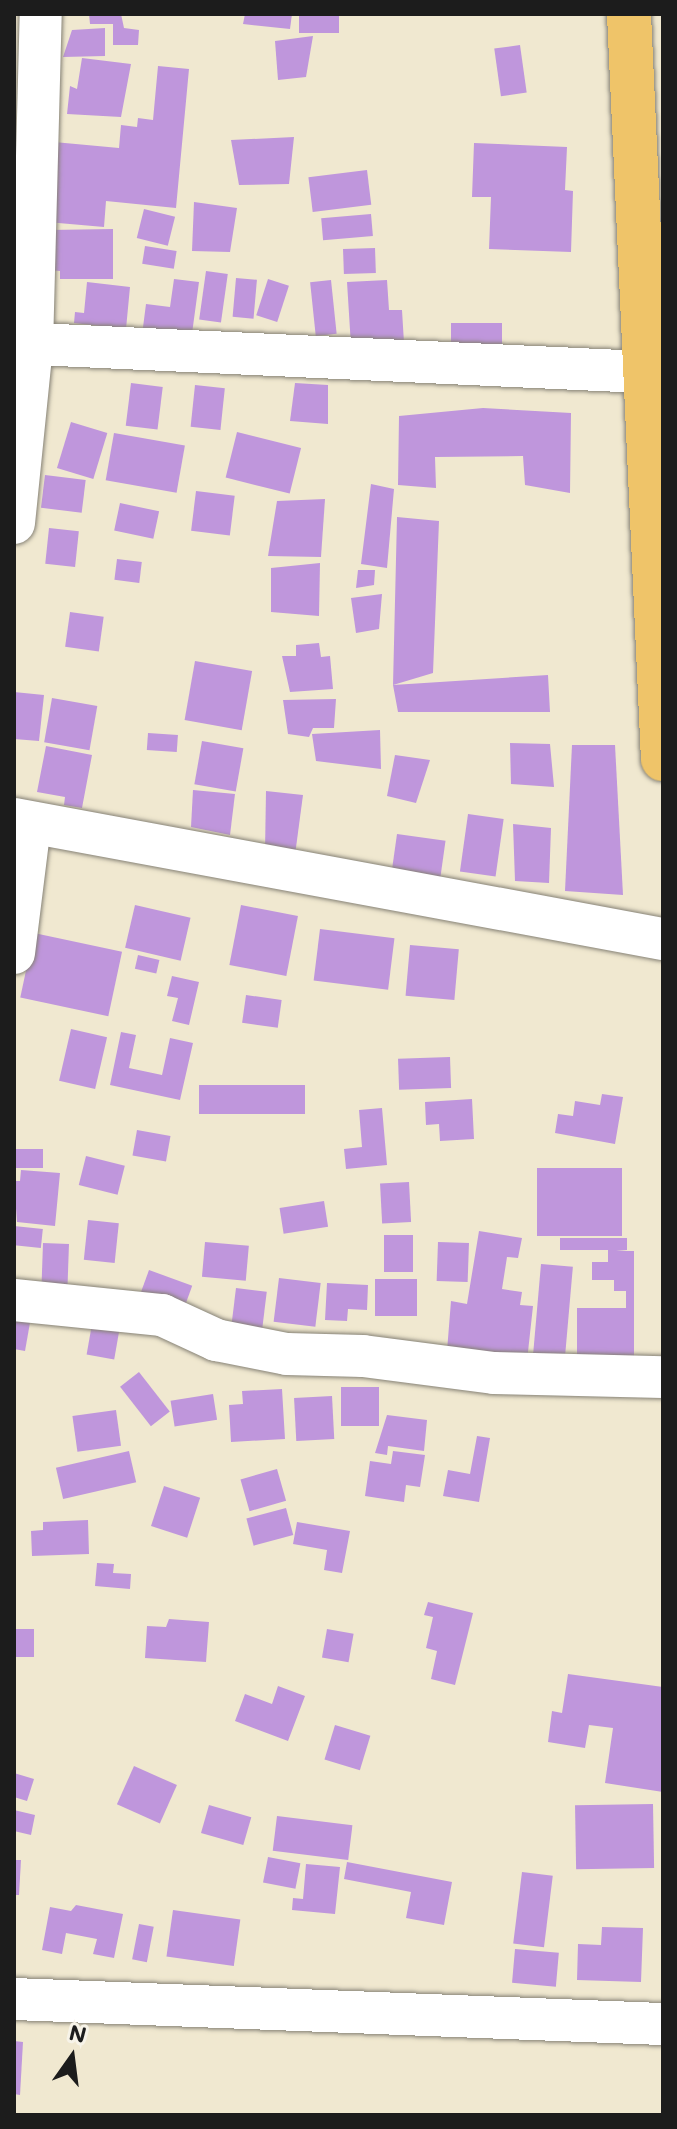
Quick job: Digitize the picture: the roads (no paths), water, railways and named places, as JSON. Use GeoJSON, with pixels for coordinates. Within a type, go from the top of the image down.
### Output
{"type":"FeatureCollection","features":[{"type":"Feature","properties":{"kind":"main road"},"geometry":{"type":"LineString","coordinates":[[629,14],[642,372],[654,468],[663,759]]}},
{"type":"Feature","properties":{"kind":"street"},"geometry":{"type":"LineString","coordinates":[[14,523],[41,14]]}},
{"type":"Feature","properties":{"kind":"street"},"geometry":{"type":"LineString","coordinates":[[23,345],[642,372]]}},
{"type":"Feature","properties":{"kind":"street"},"geometry":{"type":"LineString","coordinates":[[14,953],[22,822],[663,939]]}},
{"type":"Feature","properties":{"kind":"street"},"geometry":{"type":"LineString","coordinates":[[14,1300],[162,1315],[242,1348],[287,1354],[363,1356],[494,1373],[663,1377]]}},
{"type":"Feature","properties":{"kind":"street"},"geometry":{"type":"LineString","coordinates":[[14,1999],[663,2024]]}}]}
